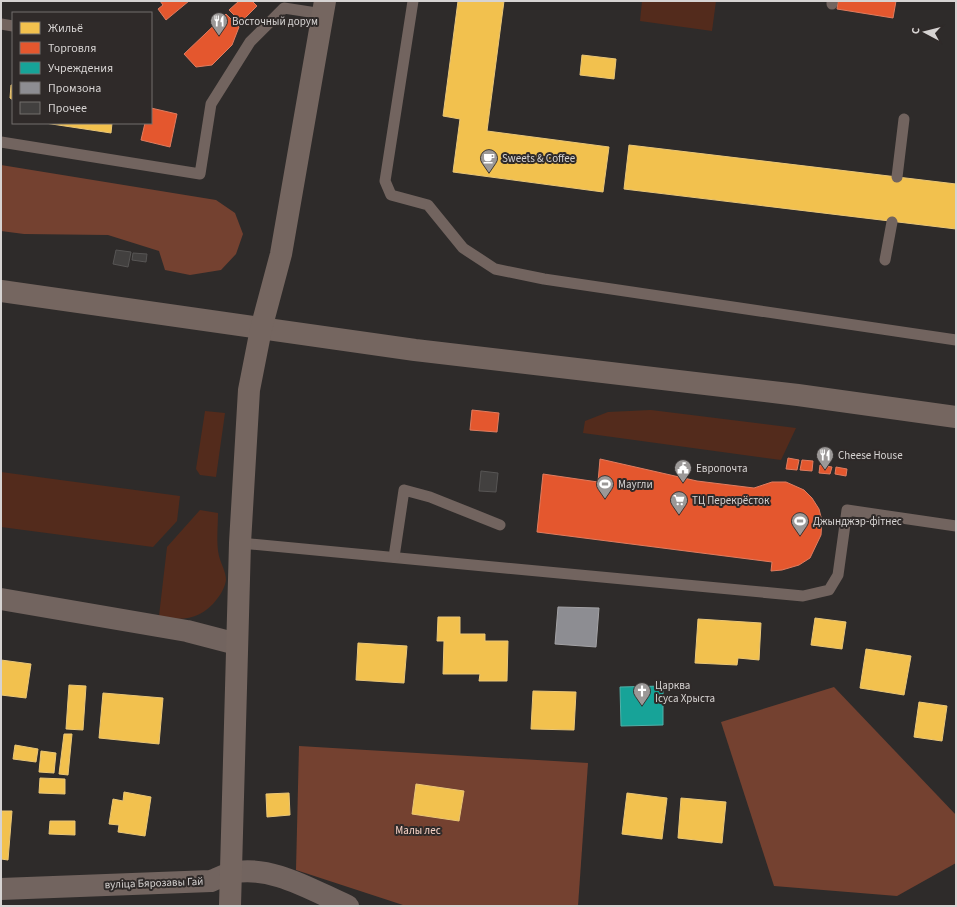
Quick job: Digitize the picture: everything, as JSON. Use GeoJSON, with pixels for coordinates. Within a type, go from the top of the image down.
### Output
{"type":"FeatureCollection","features":[{"type":"Feature","properties":{"kind":"main road"},"geometry":{"type":"LineString","coordinates":[[230,906],[240,543],[249,390],[261,330],[281,254],[324,7]]}},
{"type":"Feature","properties":{"kind":"main road"},"geometry":{"type":"LineString","coordinates":[[1,291],[182,316],[261,330],[341,338],[415,350],[798,395],[956,417]]}},
{"type":"Feature","properties":{"kind":"street"},"geometry":{"type":"LineString","coordinates":[[1,598],[187,631],[237,644]]}},
{"type":"Feature","properties":{"kind":"street","name":"вуліца Бярозавы Гай"},"geometry":{"type":"LineString","coordinates":[[1,889],[211,882],[231,873],[259,872],[282,878],[348,906]]}},
{"type":"Feature","properties":{"kind":"lane"},"geometry":{"type":"LineString","coordinates":[[413,1],[385,181],[392,195],[428,205],[463,248],[495,269],[544,279],[956,340]]}},
{"type":"Feature","properties":{"kind":"lane"},"geometry":{"type":"LineString","coordinates":[[1,142],[200,174],[211,104],[250,42],[284,8],[324,7]]}},
{"type":"Feature","properties":{"kind":"lane"},"geometry":{"type":"LineString","coordinates":[[1,24],[12,26]]}},
{"type":"Feature","properties":{"kind":"lane"},"geometry":{"type":"LineString","coordinates":[[897,177],[904,119]]}},
{"type":"Feature","properties":{"kind":"lane"},"geometry":{"type":"LineString","coordinates":[[885,260],[892,222]]}},
{"type":"Feature","properties":{"kind":"lane"},"geometry":{"type":"LineString","coordinates":[[394,558],[404,490],[430,497],[500,525]]}},
{"type":"Feature","properties":{"kind":"lane"},"geometry":{"type":"LineString","coordinates":[[240,543],[803,596],[829,590],[838,575],[847,510],[956,526]]}},
{"type":"Feature","properties":{"kind":"shaded area"},"geometry":{"type":"Polygon","coordinates":[[[642,1],[716,1],[712,31],[640,21],[642,1]]]}},
{"type":"Feature","properties":{"kind":"shaded area"},"geometry":{"type":"Polygon","coordinates":[[[651,410],[796,428],[781,460],[583,433],[585,421],[608,412],[651,410]]]}},
{"type":"Feature","properties":{"kind":"shaded area"},"geometry":{"type":"Polygon","coordinates":[[[205,411],[225,413],[216,477],[200,475],[196,469],[205,411]]]}},
{"type":"Feature","properties":{"kind":"shaded area"},"geometry":{"type":"Polygon","coordinates":[[[1,472],[180,496],[177,521],[153,547],[1,527],[1,472]]]}},
{"type":"Feature","properties":{"kind":"shaded area"},"geometry":{"type":"Polygon","coordinates":[[[200,510],[218,513],[217,535],[219,556],[226,577],[224,588],[211,606],[198,615],[184,619],[159,616],[167,547],[200,510]]]}},
{"type":"Feature","properties":{"kind":"green space"},"geometry":{"type":"Polygon","coordinates":[[[1,165],[216,200],[235,213],[243,234],[236,254],[221,270],[190,275],[165,270],[159,251],[108,235],[24,234],[1,231],[1,165]]]}},
{"type":"Feature","properties":{"kind":"green space"},"geometry":{"type":"Polygon","coordinates":[[[834,687],[956,815],[956,863],[897,896],[774,886],[721,722],[834,687]]]}},
{"type":"Feature","properties":{"kind":"green space","name":"Малы лес"},"geometry":{"type":"Polygon","coordinates":[[[299,746],[588,763],[578,906],[406,906],[296,870],[299,746]]]}},
{"type":"Feature","properties":{"kind":"building: Жильё"},"geometry":{"type":"Polygon","coordinates":[[[458,1],[504,1],[487,131],[609,147],[603,192],[453,172],[460,119],[443,116],[458,1]]]}},
{"type":"Feature","properties":{"kind":"building: Жильё"},"geometry":{"type":"Polygon","coordinates":[[[582,55],[616,59],[614,79],[580,75],[582,55]]]}},
{"type":"Feature","properties":{"kind":"building: Жильё"},"geometry":{"type":"Polygon","coordinates":[[[11,85],[12,85],[12,99],[10,98],[11,85]]]}},
{"type":"Feature","properties":{"kind":"building: Жильё"},"geometry":{"type":"Polygon","coordinates":[[[52,124],[112,124],[111,133],[52,124]]]}},
{"type":"Feature","properties":{"kind":"building: Жильё"},"geometry":{"type":"Polygon","coordinates":[[[629,145],[956,184],[956,229],[624,189],[629,145]]]}},
{"type":"Feature","properties":{"kind":"building: Жильё"},"geometry":{"type":"Polygon","coordinates":[[[438,617],[460,617],[460,634],[485,634],[485,641],[508,641],[507,681],[479,681],[480,674],[443,674],[444,641],[437,641],[438,617]]]}},
{"type":"Feature","properties":{"kind":"building: Жильё"},"geometry":{"type":"Polygon","coordinates":[[[815,618],[846,622],[842,649],[811,645],[815,618]]]}},
{"type":"Feature","properties":{"kind":"building: Жильё"},"geometry":{"type":"Polygon","coordinates":[[[698,619],[761,623],[759,660],[738,658],[737,665],[695,663],[698,619]]]}},
{"type":"Feature","properties":{"kind":"building: Жильё"},"geometry":{"type":"Polygon","coordinates":[[[358,643],[407,646],[404,683],[356,680],[358,643]]]}},
{"type":"Feature","properties":{"kind":"building: Жильё"},"geometry":{"type":"Polygon","coordinates":[[[866,649],[911,656],[904,695],[860,688],[866,649]]]}},
{"type":"Feature","properties":{"kind":"building: Жильё"},"geometry":{"type":"Polygon","coordinates":[[[1,660],[31,664],[26,698],[1,695],[1,660]]]}},
{"type":"Feature","properties":{"kind":"building: Жильё"},"geometry":{"type":"Polygon","coordinates":[[[69,685],[86,686],[83,730],[66,729],[69,685]]]}},
{"type":"Feature","properties":{"kind":"building: Жильё"},"geometry":{"type":"Polygon","coordinates":[[[533,691],[576,692],[574,730],[531,729],[533,691]]]}},
{"type":"Feature","properties":{"kind":"building: Жильё"},"geometry":{"type":"Polygon","coordinates":[[[103,693],[163,698],[159,744],[99,738],[103,693]]]}},
{"type":"Feature","properties":{"kind":"building: Жильё"},"geometry":{"type":"Polygon","coordinates":[[[919,702],[947,706],[942,741],[914,737],[919,702]]]}},
{"type":"Feature","properties":{"kind":"building: Жильё"},"geometry":{"type":"Polygon","coordinates":[[[64,734],[72,734],[68,775],[59,774],[64,734]]]}},
{"type":"Feature","properties":{"kind":"building: Жильё"},"geometry":{"type":"Polygon","coordinates":[[[15,745],[38,749],[36,762],[13,759],[15,745]]]}},
{"type":"Feature","properties":{"kind":"building: Жильё"},"geometry":{"type":"Polygon","coordinates":[[[41,751],[56,753],[54,773],[39,772],[41,751]]]}},
{"type":"Feature","properties":{"kind":"building: Жильё"},"geometry":{"type":"Polygon","coordinates":[[[40,778],[65,779],[65,794],[39,793],[40,778]]]}},
{"type":"Feature","properties":{"kind":"building: Жильё"},"geometry":{"type":"Polygon","coordinates":[[[416,784],[464,791],[459,821],[412,814],[416,784]]]}},
{"type":"Feature","properties":{"kind":"building: Жильё"},"geometry":{"type":"Polygon","coordinates":[[[124,792],[151,797],[145,836],[118,832],[119,825],[109,824],[113,799],[123,801],[124,792]]]}},
{"type":"Feature","properties":{"kind":"building: Жильё"},"geometry":{"type":"Polygon","coordinates":[[[289,793],[290,815],[267,817],[266,794],[289,793]]]}},
{"type":"Feature","properties":{"kind":"building: Жильё"},"geometry":{"type":"Polygon","coordinates":[[[627,793],[667,798],[662,839],[622,834],[627,793]]]}},
{"type":"Feature","properties":{"kind":"building: Жильё"},"geometry":{"type":"Polygon","coordinates":[[[681,798],[726,802],[722,843],[678,838],[681,798]]]}},
{"type":"Feature","properties":{"kind":"building: Жильё"},"geometry":{"type":"Polygon","coordinates":[[[1,811],[12,811],[8,860],[1,859],[1,811]]]}},
{"type":"Feature","properties":{"kind":"building: Жильё"},"geometry":{"type":"Polygon","coordinates":[[[50,821],[75,821],[75,835],[49,834],[50,821]]]}},
{"type":"Feature","properties":{"kind":"building: Торговля"},"geometry":{"type":"Polygon","coordinates":[[[160,1],[189,1],[166,20],[158,9],[163,5],[160,1]]]}},
{"type":"Feature","properties":{"kind":"building: Торговля"},"geometry":{"type":"Polygon","coordinates":[[[239,1],[252,1],[257,6],[241,22],[229,10],[239,1]]]}},
{"type":"Feature","properties":{"kind":"building: Торговля"},"geometry":{"type":"Polygon","coordinates":[[[838,1],[896,1],[893,18],[837,9],[838,1]]]}},
{"type":"Feature","properties":{"kind":"building: Торговля","name":"Восточный дорум"},"geometry":{"type":"Polygon","coordinates":[[[226,14],[239,27],[232,45],[212,65],[196,67],[184,54],[226,14]]]}},
{"type":"Feature","properties":{"kind":"building: Торговля"},"geometry":{"type":"Polygon","coordinates":[[[152,108],[177,114],[170,147],[141,140],[145,124],[152,124],[152,108]]]}},
{"type":"Feature","properties":{"kind":"building: Торговля"},"geometry":{"type":"Polygon","coordinates":[[[472,410],[499,413],[497,432],[470,430],[472,410]]]}},
{"type":"Feature","properties":{"kind":"building: Торговля"},"geometry":{"type":"Polygon","coordinates":[[[788,458],[799,460],[797,470],[786,469],[788,458]]]}},
{"type":"Feature","properties":{"kind":"building: Торговля","name":"ТЦ Перекрёсток"},"geometry":{"type":"Polygon","coordinates":[[[600,459],[697,481],[754,488],[772,482],[786,482],[804,490],[812,498],[819,509],[822,521],[821,535],[810,558],[799,565],[782,570],[771,571],[772,562],[537,532],[543,474],[598,482],[600,459]]]}},
{"type":"Feature","properties":{"kind":"building: Торговля"},"geometry":{"type":"Polygon","coordinates":[[[802,460],[813,461],[812,471],[800,470],[802,460]]]}},
{"type":"Feature","properties":{"kind":"building: Торговля","name":"Cheese House"},"geometry":{"type":"Polygon","coordinates":[[[820,465],[832,467],[830,474],[819,473],[820,465]]]}},
{"type":"Feature","properties":{"kind":"building: Торговля"},"geometry":{"type":"Polygon","coordinates":[[[836,467],[847,469],[846,476],[835,474],[836,467]]]}},
{"type":"Feature","properties":{"kind":"building: Учреждения","name":"Царква Ісуса Хрыста"},"geometry":{"type":"Polygon","coordinates":[[[663,686],[663,725],[621,726],[620,687],[663,686]]]}},
{"type":"Feature","properties":{"kind":"building: Промзона"},"geometry":{"type":"Polygon","coordinates":[[[558,607],[599,608],[596,647],[555,644],[558,607]]]}},
{"type":"Feature","properties":{"kind":"building: Прочее"},"geometry":{"type":"Polygon","coordinates":[[[116,250],[131,252],[128,267],[113,264],[116,250]]]}},
{"type":"Feature","properties":{"kind":"building: Прочее"},"geometry":{"type":"Polygon","coordinates":[[[133,253],[147,254],[146,262],[132,260],[133,253]]]}},
{"type":"Feature","properties":{"kind":"building: Прочее"},"geometry":{"type":"Polygon","coordinates":[[[481,471],[498,473],[496,492],[479,491],[481,471]]]}},
{"type":"Feature","properties":{"kind":"place","name":"Восточный дорум"},"geometry":{"type":"Point","coordinates":[219,36]}},
{"type":"Feature","properties":{"kind":"place","name":"Sweets & Coffee"},"geometry":{"type":"Point","coordinates":[489,173]}},
{"type":"Feature","properties":{"kind":"place","name":"Cheese House"},"geometry":{"type":"Point","coordinates":[825,470]}},
{"type":"Feature","properties":{"kind":"place","name":"Европочта"},"geometry":{"type":"Point","coordinates":[683,483]}},
{"type":"Feature","properties":{"kind":"place","name":"Маугли"},"geometry":{"type":"Point","coordinates":[605,499]}},
{"type":"Feature","properties":{"kind":"place","name":"ТЦ Перекрёсток"},"geometry":{"type":"Point","coordinates":[679,515]}},
{"type":"Feature","properties":{"kind":"place","name":"Джынджэр-фітнес"},"geometry":{"type":"Point","coordinates":[800,536]}},
{"type":"Feature","properties":{"kind":"place","name":"Царква Ісуса Хрыста"},"geometry":{"type":"Point","coordinates":[642,706]}}]}
